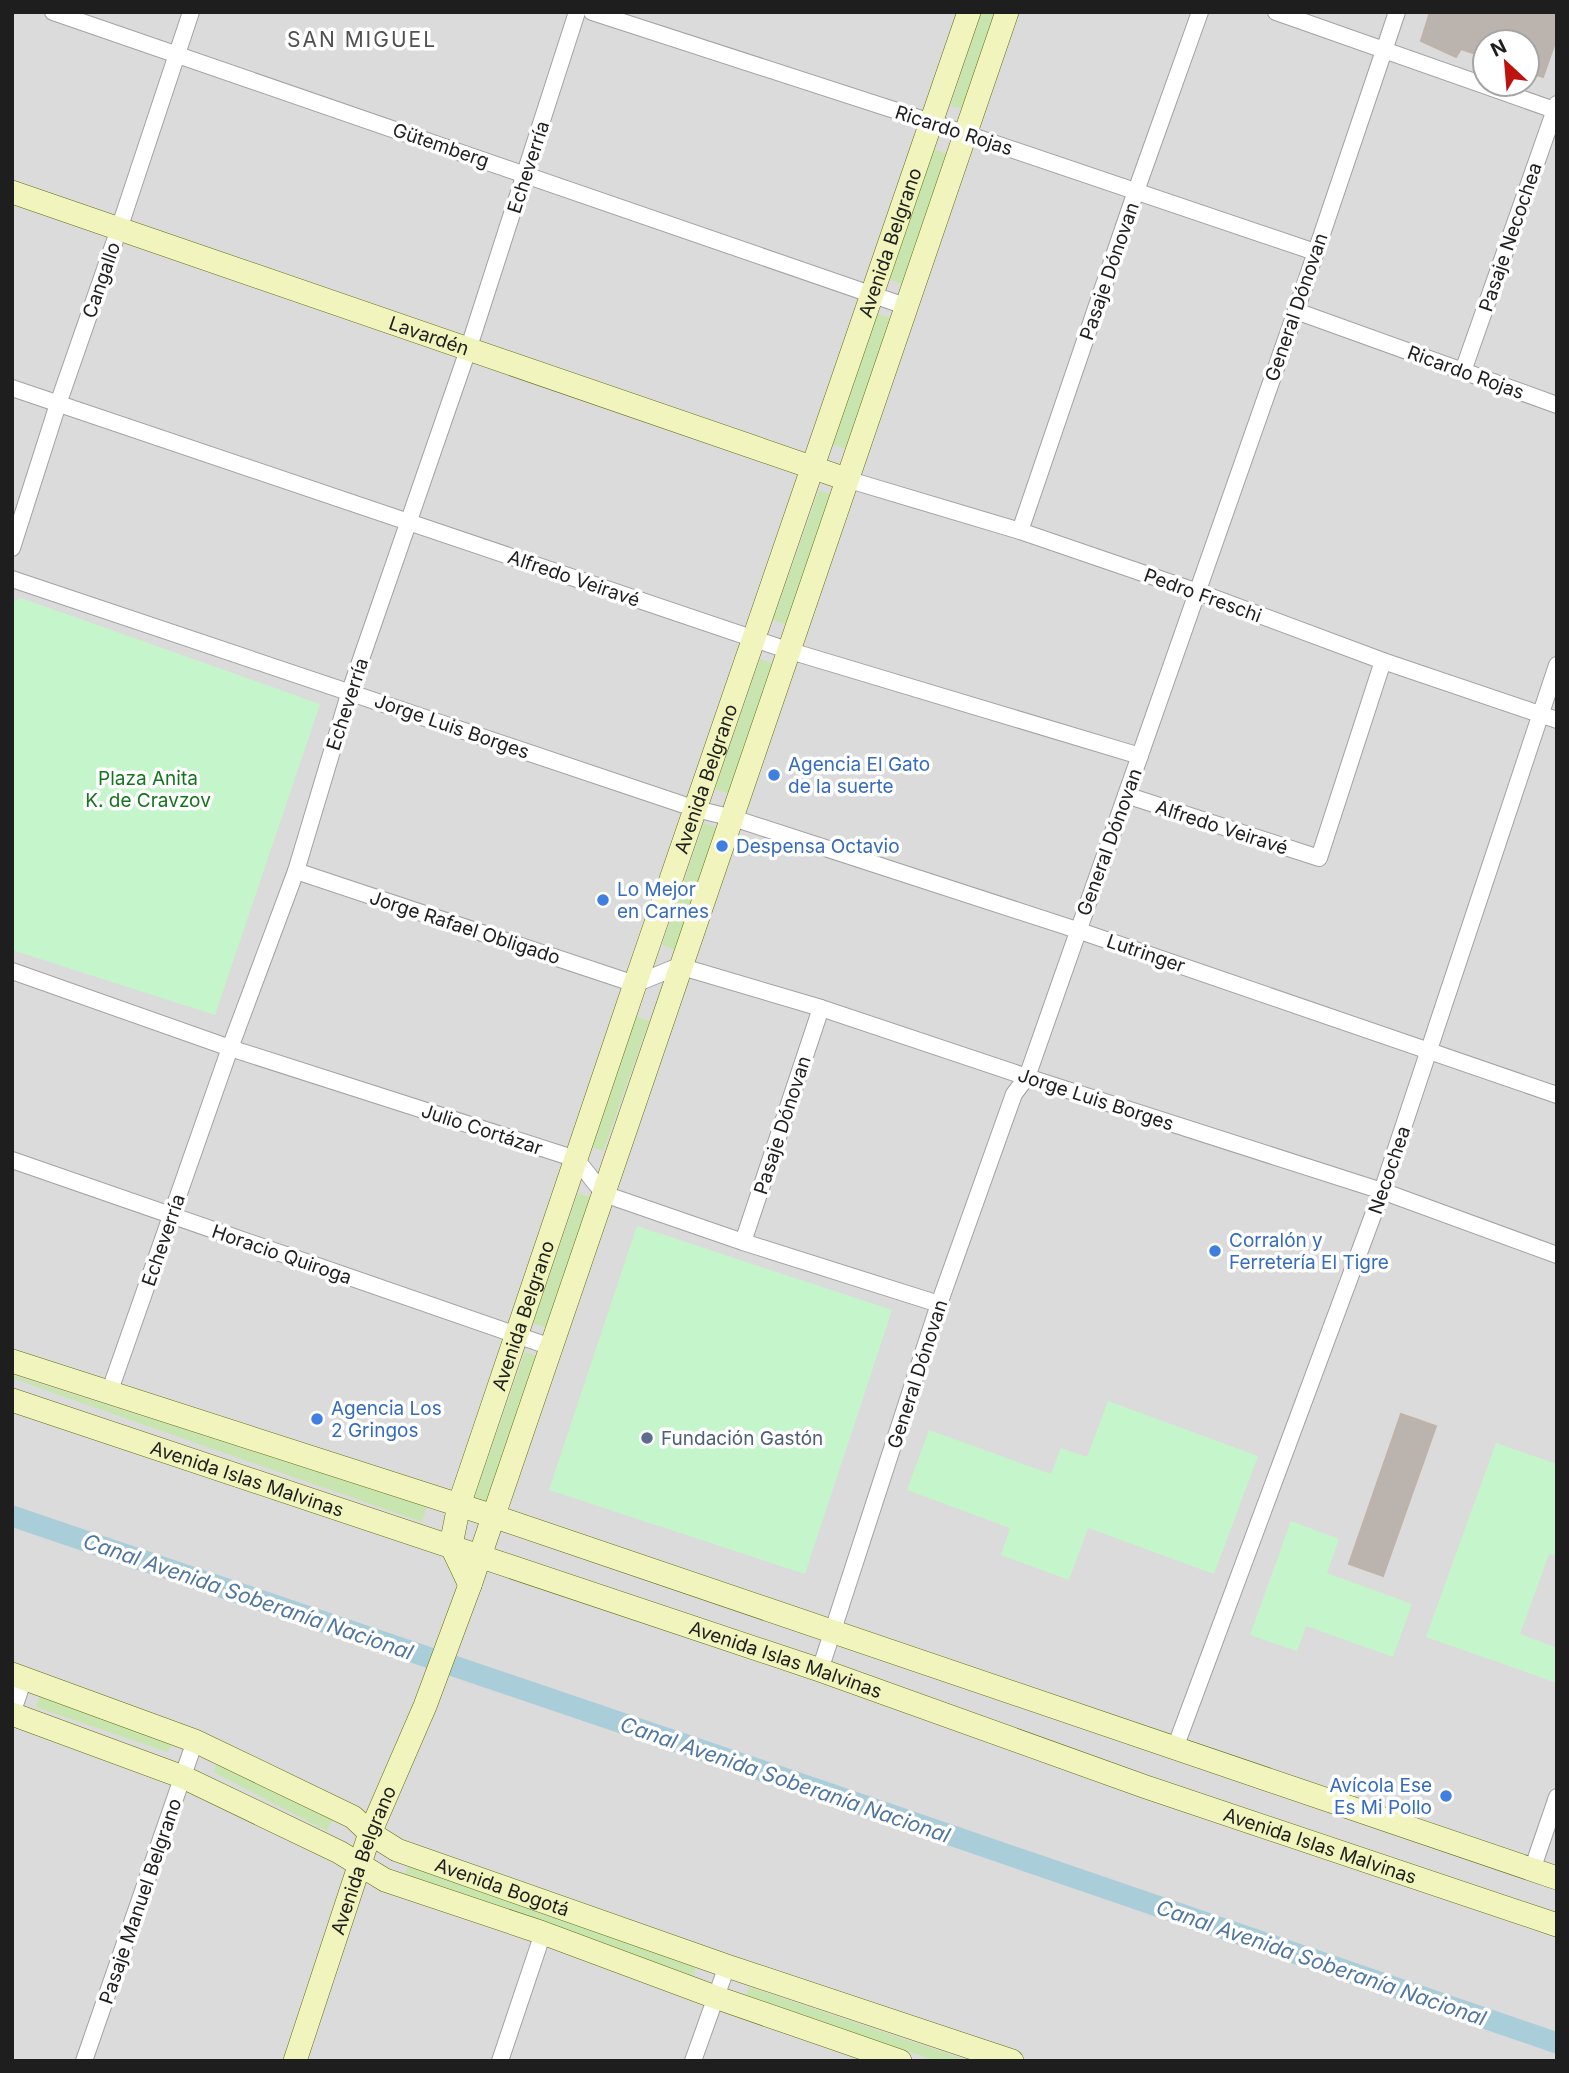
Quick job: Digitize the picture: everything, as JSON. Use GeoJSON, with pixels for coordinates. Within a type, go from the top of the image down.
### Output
{"type":"FeatureCollection","features":[{"type":"Feature","properties":{"kind":"main road","name":"Avenida Belgrano"},"geometry":{"type":"LineString","coordinates":[[452,1545],[459,1505],[576,1158],[969,12]]}},
{"type":"Feature","properties":{"kind":"main road","name":"Avenida Belgrano"},"geometry":{"type":"LineString","coordinates":[[295,2061],[370,1833],[425,1706],[494,1516],[679,966],[733,818],[787,650],[908,307],[1007,12]]}},
{"type":"Feature","properties":{"kind":"main road","name":"Lavardén"},"geometry":{"type":"LineString","coordinates":[[12,192],[846,479]]}},
{"type":"Feature","properties":{"kind":"main road","name":"Avenida Islas Malvinas"},"geometry":{"type":"LineString","coordinates":[[12,1361],[494,1516],[1557,1878]]}},
{"type":"Feature","properties":{"kind":"main road","name":"Avenida Islas Malvinas"},"geometry":{"type":"LineString","coordinates":[[12,1400],[820,1670],[1146,1787],[1557,1925]]}},
{"type":"Feature","properties":{"kind":"main road"},"geometry":{"type":"LineString","coordinates":[[452,1545],[470,1585]]}},
{"type":"Feature","properties":{"kind":"main road","name":"Avenida Bogotá"},"geometry":{"type":"LineString","coordinates":[[18,1676],[194,1741],[353,1817],[370,1833],[397,1850],[727,1966],[1012,2061]]}},
{"type":"Feature","properties":{"kind":"main road","name":"Avenida Bogotá"},"geometry":{"type":"LineString","coordinates":[[12,1714],[183,1777],[339,1852],[385,1880],[543,1933],[715,1997],[900,2061]]}},
{"type":"Feature","properties":{"kind":"street","name":"Gütemberg"},"geometry":{"type":"LineString","coordinates":[[53,12],[908,307]]}},
{"type":"Feature","properties":{"kind":"street","name":"Cangallo"},"geometry":{"type":"LineString","coordinates":[[12,548],[191,12]]}},
{"type":"Feature","properties":{"kind":"street","name":"Echeverría"},"geometry":{"type":"LineString","coordinates":[[109,1393],[230,1048],[296,872],[350,691],[468,350],[577,12]]}},
{"type":"Feature","properties":{"kind":"street","name":"Ricardo Rojas"},"geometry":{"type":"LineString","coordinates":[[592,12],[931,122],[1315,252]]}},
{"type":"Feature","properties":{"kind":"street","name":"Pasaje Dónovan"},"geometry":{"type":"LineString","coordinates":[[1020,531],[1200,12]]}},
{"type":"Feature","properties":{"kind":"street"},"geometry":{"type":"LineString","coordinates":[[1276,12],[1556,108]]}},
{"type":"Feature","properties":{"kind":"street","name":"General Dónovan"},"geometry":{"type":"LineString","coordinates":[[820,1670],[939,1304],[1014,1094],[1027,1077],[1296,311],[1397,12]]}},
{"type":"Feature","properties":{"kind":"street","name":"Pasaje Necochea"},"geometry":{"type":"LineString","coordinates":[[1463,371],[1556,108]]}},
{"type":"Feature","properties":{"kind":"street","name":"Ricardo Rojas"},"geometry":{"type":"LineString","coordinates":[[1296,311],[1557,405]]}},
{"type":"Feature","properties":{"kind":"street","name":"Alfredo Veiravé"},"geometry":{"type":"LineString","coordinates":[[12,388],[753,639],[1140,756]]}},
{"type":"Feature","properties":{"kind":"street","name":"Pedro Freschi"},"geometry":{"type":"LineString","coordinates":[[846,479],[1020,531],[1198,592],[1383,661],[1557,720]]}},
{"type":"Feature","properties":{"kind":"street","name":"Jorge Luis Borges"},"geometry":{"type":"LineString","coordinates":[[12,579],[696,809],[733,818]]}},
{"type":"Feature","properties":{"kind":"street","name":"Alfredo Veiravé"},"geometry":{"type":"LineString","coordinates":[[1126,795],[1319,858],[1383,661]]}},
{"type":"Feature","properties":{"kind":"street","name":"Necochea"},"geometry":{"type":"LineString","coordinates":[[1175,1748],[1382,1191],[1557,664]]}},
{"type":"Feature","properties":{"kind":"street","name":"Lutringer"},"geometry":{"type":"LineString","coordinates":[[733,818],[1077,930],[1557,1095]]}},
{"type":"Feature","properties":{"kind":"street","name":"Jorge Rafael Obligado"},"geometry":{"type":"LineString","coordinates":[[296,872],[635,984]]}},
{"type":"Feature","properties":{"kind":"street"},"geometry":{"type":"LineString","coordinates":[[635,984],[679,966]]}},
{"type":"Feature","properties":{"kind":"street","name":"Jorge Luis Borges"},"geometry":{"type":"LineString","coordinates":[[679,966],[821,1007],[1027,1077],[1382,1191],[1557,1255]]}},
{"type":"Feature","properties":{"kind":"street","name":"Julio Cortázar"},"geometry":{"type":"LineString","coordinates":[[12,971],[230,1048],[576,1158]]}},
{"type":"Feature","properties":{"kind":"street","name":"Pasaje Dónovan"},"geometry":{"type":"LineString","coordinates":[[743,1242],[821,1007]]}},
{"type":"Feature","properties":{"kind":"street"},"geometry":{"type":"LineString","coordinates":[[576,1158],[604,1194],[743,1242],[939,1304]]}},
{"type":"Feature","properties":{"kind":"street","name":"Horacio Quiroga"},"geometry":{"type":"LineString","coordinates":[[12,1160],[551,1347]]}},
{"type":"Feature","properties":{"kind":"street"},"geometry":{"type":"LineString","coordinates":[[12,1714],[18,1676]]}},
{"type":"Feature","properties":{"kind":"street","name":"Pasaje Manuel Belgrano"},"geometry":{"type":"LineString","coordinates":[[83,2061],[194,1741]]}},
{"type":"Feature","properties":{"kind":"street"},"geometry":{"type":"LineString","coordinates":[[1532,1870],[1557,1797]]}},
{"type":"Feature","properties":{"kind":"street"},"geometry":{"type":"LineString","coordinates":[[500,2061],[543,1933]]}},
{"type":"Feature","properties":{"kind":"street"},"geometry":{"type":"LineString","coordinates":[[693,2061],[727,1966]]}},
{"type":"Feature","properties":{"kind":"shaded area"},"geometry":{"type":"Polygon","coordinates":[[[12,12],[1557,12],[1557,2061],[12,2061],[12,12]]]}},
{"type":"Feature","properties":{"kind":"green space"},"geometry":{"type":"Polygon","coordinates":[[[981,12],[996,12],[963,108],[953,107],[951,104],[981,12]]]}},
{"type":"Feature","properties":{"kind":"green space"},"geometry":{"type":"Polygon","coordinates":[[[933,149],[948,154],[902,284],[888,279],[933,149]]]}},
{"type":"Feature","properties":{"kind":"green space"},"geometry":{"type":"Polygon","coordinates":[[[877,314],[891,318],[846,449],[831,444],[877,314]]]}},
{"type":"Feature","properties":{"kind":"green space"},"geometry":{"type":"Polygon","coordinates":[[[819,490],[833,495],[787,625],[773,620],[819,490]]]}},
{"type":"Feature","properties":{"kind":"green space","name":"Plaza Anita K. de Cravzov"},"geometry":{"type":"Polygon","coordinates":[[[21,598],[320,704],[215,1015],[12,950],[12,602],[21,598]]]}},
{"type":"Feature","properties":{"kind":"green space"},"geometry":{"type":"Polygon","coordinates":[[[760,659],[775,664],[729,794],[715,789],[760,659]]]}},
{"type":"Feature","properties":{"kind":"green space"},"geometry":{"type":"Polygon","coordinates":[[[704,823],[718,828],[676,950],[662,945],[704,823]]]}},
{"type":"Feature","properties":{"kind":"green space"},"geometry":{"type":"Polygon","coordinates":[[[635,1016],[649,1021],[603,1151],[589,1146],[635,1016]]]}},
{"type":"Feature","properties":{"kind":"green space"},"geometry":{"type":"Polygon","coordinates":[[[578,1193],[593,1198],[547,1328],[533,1323],[578,1193]]]}},
{"type":"Feature","properties":{"kind":"green space"},"geometry":{"type":"Polygon","coordinates":[[[637,1226],[892,1310],[805,1574],[549,1490],[637,1226]]]}},
{"type":"Feature","properties":{"kind":"green space"},"geometry":{"type":"Polygon","coordinates":[[[525,1352],[539,1357],[488,1502],[474,1497],[525,1352]]]}},
{"type":"Feature","properties":{"kind":"green space"},"geometry":{"type":"Polygon","coordinates":[[[12,1375],[427,1506],[422,1522],[59,1395],[12,1378],[12,1375]]]}},
{"type":"Feature","properties":{"kind":"green space"},"geometry":{"type":"Polygon","coordinates":[[[1108,1401],[1258,1456],[1214,1574],[1088,1528],[1069,1580],[1001,1555],[1010,1528],[907,1490],[929,1430],[1051,1474],[1061,1448],[1087,1457],[1108,1401]]]}},
{"type":"Feature","properties":{"kind":"green space"},"geometry":{"type":"Polygon","coordinates":[[[1496,1443],[1557,1464],[1557,1556],[1549,1554],[1520,1634],[1557,1648],[1557,1683],[1426,1637],[1496,1443]]]}},
{"type":"Feature","properties":{"kind":"green space"},"geometry":{"type":"Polygon","coordinates":[[[1291,1521],[1339,1539],[1327,1573],[1412,1604],[1393,1657],[1306,1626],[1297,1651],[1250,1635],[1291,1521]]]}},
{"type":"Feature","properties":{"kind":"green space"},"geometry":{"type":"Polygon","coordinates":[[[40,1695],[175,1741],[167,1752],[36,1707],[40,1695]]]}},
{"type":"Feature","properties":{"kind":"green space"},"geometry":{"type":"Polygon","coordinates":[[[219,1761],[333,1819],[327,1831],[213,1772],[219,1761]]]}},
{"type":"Feature","properties":{"kind":"green space"},"geometry":{"type":"Polygon","coordinates":[[[409,1863],[696,1966],[694,1976],[404,1876],[409,1863]]]}},
{"type":"Feature","properties":{"kind":"green space"},"geometry":{"type":"Polygon","coordinates":[[[749,1987],[969,2061],[936,2061],[746,1995],[749,1987]]]}},
{"type":"Feature","properties":{"kind":"building"},"geometry":{"type":"Polygon","coordinates":[[[1430,12],[1557,12],[1557,37],[1543,77],[1541,28],[1471,28],[1471,52],[1461,49],[1456,57],[1421,41],[1430,12]]]}},
{"type":"Feature","properties":{"kind":"building"},"geometry":{"type":"Polygon","coordinates":[[[1401,1414],[1436,1426],[1383,1576],[1349,1564],[1401,1414]]]}},
{"type":"Feature","properties":{"kind":"waterway","name":"Canal Avenida Soberanía Nacional"},"geometry":{"type":"LineString","coordinates":[[12,1516],[1557,2043]]}},
{"type":"Feature","properties":{"kind":"place","name":"Agencia El Gato de la suerte"},"geometry":{"type":"Point","coordinates":[774,775]}},
{"type":"Feature","properties":{"kind":"place","name":"Despensa Octavio"},"geometry":{"type":"Point","coordinates":[722,846]}},
{"type":"Feature","properties":{"kind":"place","name":"Lo Mejor en Carnes"},"geometry":{"type":"Point","coordinates":[603,900]}},
{"type":"Feature","properties":{"kind":"place","name":"Corralón y Ferretería El Tigre"},"geometry":{"type":"Point","coordinates":[1215,1251]}},
{"type":"Feature","properties":{"kind":"place","name":"Agencia Los 2 Gringos"},"geometry":{"type":"Point","coordinates":[317,1419]}},
{"type":"Feature","properties":{"kind":"place","name":"Fundación Gastón"},"geometry":{"type":"Point","coordinates":[647,1438]}},
{"type":"Feature","properties":{"kind":"place","name":"Avícola Ese Es Mi Pollo"},"geometry":{"type":"Point","coordinates":[1446,1796]}},
{"type":"Feature","properties":{"kind":"district","name":"SAN MIGUEL"},"geometry":{"type":"Point","coordinates":[362,40]}}]}
